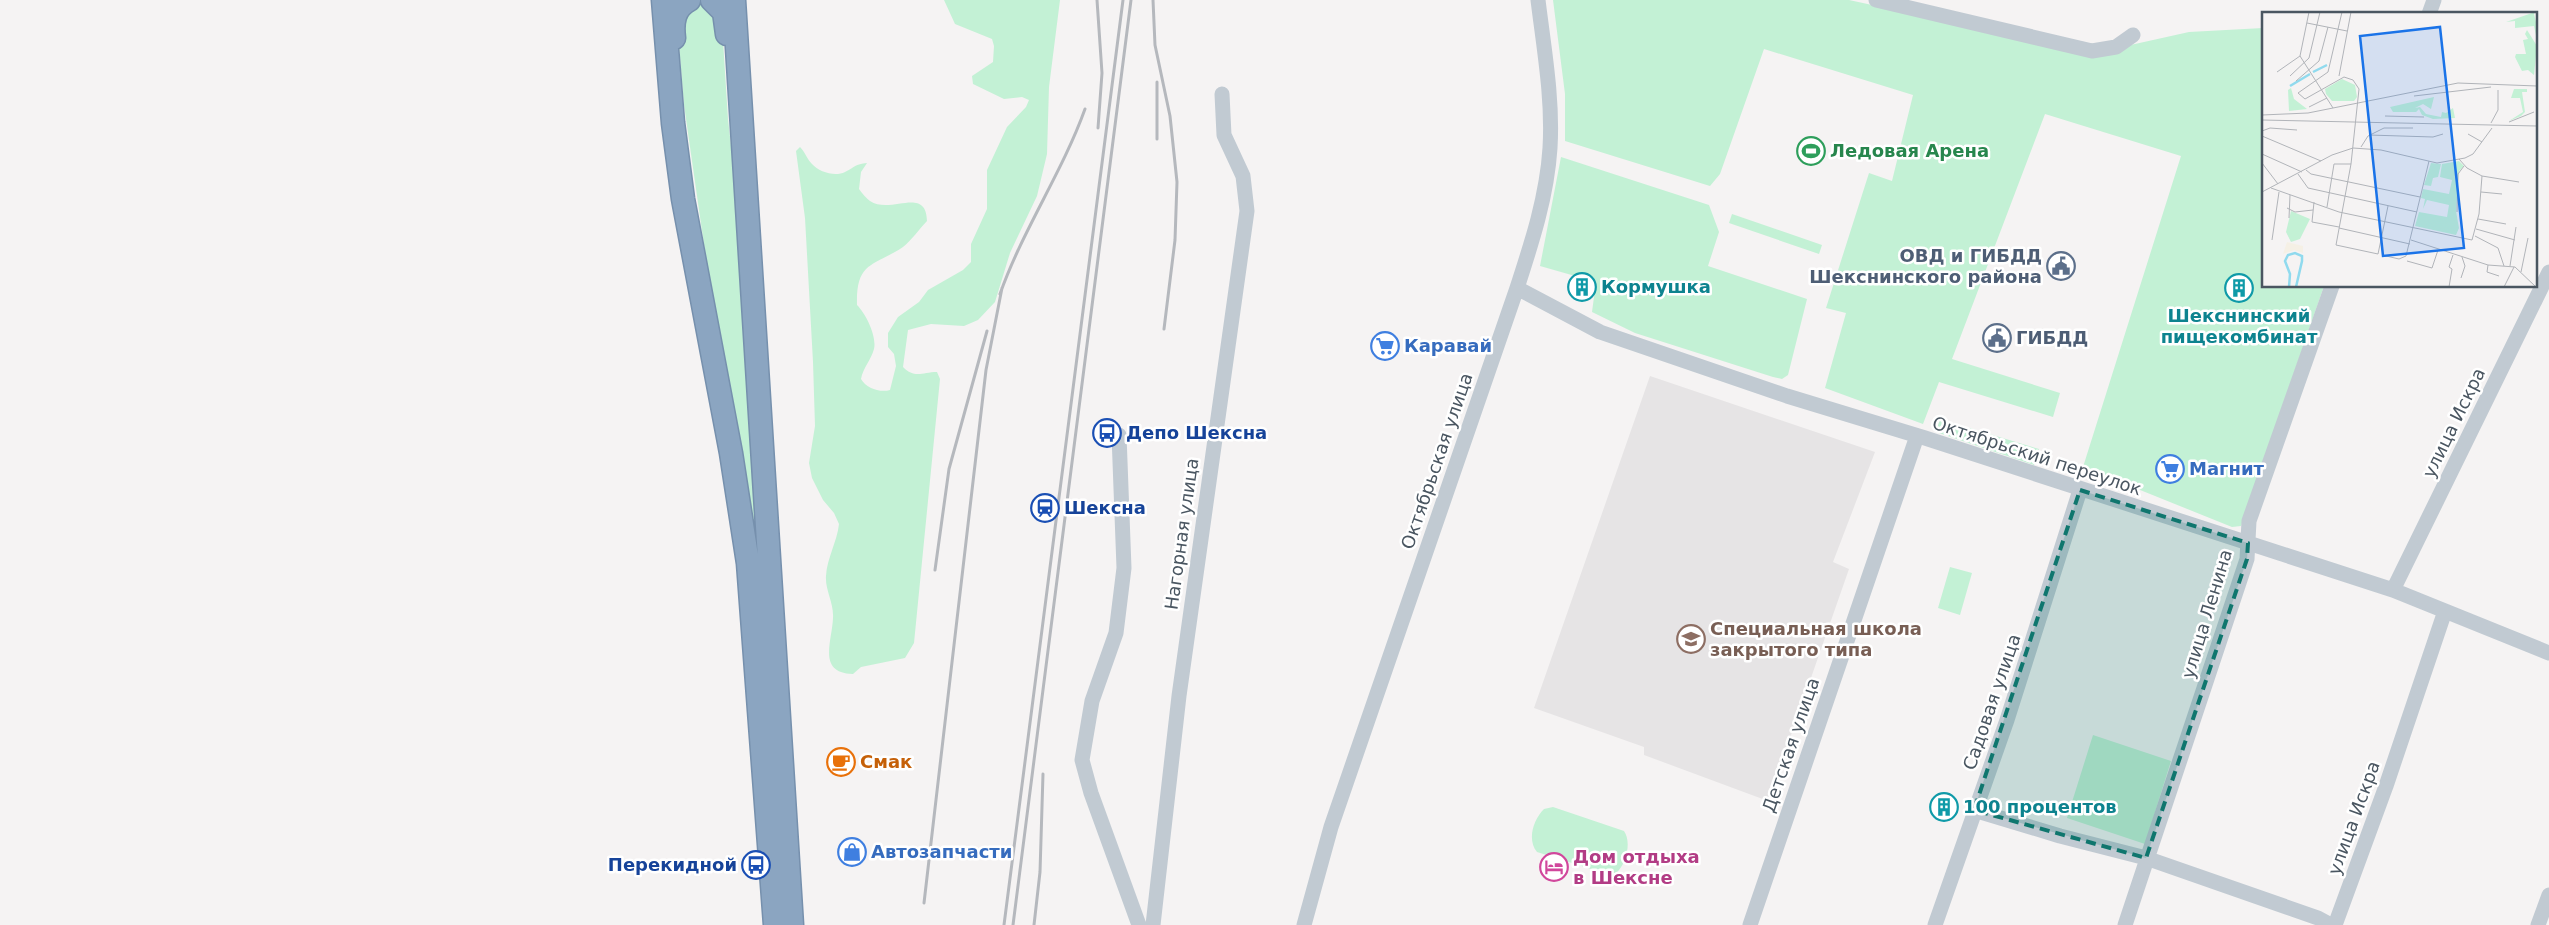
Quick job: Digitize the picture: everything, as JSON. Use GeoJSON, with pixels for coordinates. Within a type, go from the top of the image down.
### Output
{"type":"FeatureCollection","features":[{"type":"Feature","properties":{"kind":"highway"},"geometry":{"type":"LineString","coordinates":[[663,0],[678,165],[731,453],[748,562],[776,925]]}},
{"type":"Feature","properties":{"kind":"highway"},"geometry":{"type":"LineString","coordinates":[[689,0],[678,9],[674,16],[673,30],[682,123],[709,341]]}},
{"type":"Feature","properties":{"kind":"highway"},"geometry":{"type":"LineString","coordinates":[[712,0],[721,8],[726,17],[735,143],[748,241]]}},
{"type":"Feature","properties":{"kind":"highway"},"geometry":{"type":"LineString","coordinates":[[734,0],[792,925]]}},
{"type":"Feature","properties":{"kind":"street","name":"Октябрьская улица"},"geometry":{"type":"LineString","coordinates":[[1304,925],[1332,826],[1517,288],[1540,212],[1550,147],[1550,112],[1538,0]]}},
{"type":"Feature","properties":{"kind":"street"},"geometry":{"type":"LineString","coordinates":[[1876,0],[2092,51],[2116,47],[2133,34]]}},
{"type":"Feature","properties":{"kind":"street"},"geometry":{"type":"LineString","coordinates":[[2430,12],[2434,0]]}},
{"type":"Feature","properties":{"kind":"street","name":"Нагорная улица"},"geometry":{"type":"LineString","coordinates":[[1153,925],[1178,696],[1247,211],[1243,176],[1224,135],[1222,94]]}},
{"type":"Feature","properties":{"kind":"street","name":"улица Искра"},"geometry":{"type":"LineString","coordinates":[[2393,590],[2544,296],[2549,272]]}},
{"type":"Feature","properties":{"kind":"street","name":"Октябрьский переулок"},"geometry":{"type":"LineString","coordinates":[[1517,288],[1600,332],[1787,396],[1917,436],[2393,590],[2549,653]]}},
{"type":"Feature","properties":{"kind":"street","name":"улица Ленина"},"geometry":{"type":"LineString","coordinates":[[2125,925],[2247,559],[2249,521],[2331,288]]}},
{"type":"Feature","properties":{"kind":"street"},"geometry":{"type":"LineString","coordinates":[[1120,435],[1124,568],[1116,633],[1092,701],[1082,760],[1090,793],[1138,925]]}},
{"type":"Feature","properties":{"kind":"street","name":"Детская улица"},"geometry":{"type":"LineString","coordinates":[[1750,925],[1917,436]]}},
{"type":"Feature","properties":{"kind":"street","name":"Садовая улица"},"geometry":{"type":"LineString","coordinates":[[1936,925],[1974,810],[2007,720],[2080,490]]}},
{"type":"Feature","properties":{"kind":"street","name":"улица Искра"},"geometry":{"type":"LineString","coordinates":[[2335,925],[2386,786],[2445,610]]}},
{"type":"Feature","properties":{"kind":"street"},"geometry":{"type":"LineString","coordinates":[[1974,810],[2060,836],[2146,858],[2318,918],[2331,925]]}},
{"type":"Feature","properties":{"kind":"street"},"geometry":{"type":"LineString","coordinates":[[2538,925],[2549,895]]}},
{"type":"Feature","properties":{"kind":"highlighted area"},"geometry":{"type":"Polygon","coordinates":[[[2080,490],[2248,543],[2247,559],[2146,858],[1974,810],[2080,490]]]}},
{"type":"Feature","properties":{"kind":"shaded area","name":"Специальная школа закрытого типа"},"geometry":{"type":"Polygon","coordinates":[[[1650,376],[1875,452],[1833,562],[1849,569],[1768,801],[1644,755],[1644,747],[1534,708],[1650,376]]]}},
{"type":"Feature","properties":{"kind":"green space"},"geometry":{"type":"Polygon","coordinates":[[[944,0],[1060,0],[1049,87],[1047,154],[1037,196],[1010,253],[995,302],[978,320],[964,326],[931,324],[908,330],[903,367],[915,374],[937,372],[940,379],[914,643],[905,658],[861,667],[853,674],[842,672],[835,668],[829,655],[833,612],[826,576],[839,524],[834,513],[823,500],[812,478],[809,463],[815,426],[813,362],[805,218],[796,151],[800,147],[815,167],[832,174],[845,172],[857,165],[867,163],[861,172],[859,189],[870,201],[888,205],[914,203],[921,205],[925,210],[927,221],[903,247],[868,267],[863,273],[857,291],[857,305],[864,314],[874,338],[873,353],[863,371],[861,379],[866,385],[874,389],[890,390],[896,366],[894,354],[888,347],[888,333],[898,317],[919,302],[928,290],[963,270],[971,262],[971,244],[987,209],[987,170],[1007,127],[1026,107],[1029,100],[1022,97],[1004,99],[973,84],[972,76],[993,62],[994,46],[992,39],[955,24],[944,0]]]}},
{"type":"Feature","properties":{"kind":"green space"},"geometry":{"type":"Polygon","coordinates":[[[1553,0],[1849,0],[2034,40],[2126,46],[2189,32],[2262,28],[2262,288],[2323,288],[2241,526],[2232,527],[2083,467],[2181,156],[2045,114],[1952,359],[2060,393],[2053,417],[1939,382],[1923,424],[1825,388],[1846,313],[1826,308],[1869,173],[1892,181],[1913,95],[1764,49],[1720,174],[1710,186],[1565,141],[1565,94],[1553,0]]]}},
{"type":"Feature","properties":{"kind":"green space"},"geometry":{"type":"Polygon","coordinates":[[[696,2],[702,2],[722,25],[728,119],[737,199],[772,720],[684,105],[678,34],[685,7],[696,2]]]}},
{"type":"Feature","properties":{"kind":"green space"},"geometry":{"type":"Polygon","coordinates":[[[1561,157],[1709,205],[1719,232],[1708,266],[1807,299],[1788,375],[1782,379],[1773,377],[1635,333],[1592,312],[1596,282],[1540,266],[1561,157]]]}},
{"type":"Feature","properties":{"kind":"green space"},"geometry":{"type":"Polygon","coordinates":[[[1732,214],[1822,245],[1819,254],[1729,223],[1732,214]]]}},
{"type":"Feature","properties":{"kind":"green space"},"geometry":{"type":"Polygon","coordinates":[[[1940,419],[2039,449],[2034,465],[1936,432],[1940,419]]]}},
{"type":"Feature","properties":{"kind":"green space"},"geometry":{"type":"Polygon","coordinates":[[[1950,567],[1972,573],[1960,615],[1938,608],[1950,567]]]}},
{"type":"Feature","properties":{"kind":"green space"},"geometry":{"type":"Polygon","coordinates":[[[2093,735],[2171,761],[2145,844],[2067,818],[2093,735]]]}},
{"type":"Feature","properties":{"kind":"green space"},"geometry":{"type":"Polygon","coordinates":[[[1553,807],[1624,831],[1628,847],[1620,869],[1616,873],[1607,874],[1537,852],[1532,842],[1534,824],[1544,809],[1553,807]]]}},
{"type":"Feature","properties":{"kind":"railway"},"geometry":{"type":"LineString","coordinates":[[1097,0],[1102,73],[1098,128]]}},
{"type":"Feature","properties":{"kind":"railway"},"geometry":{"type":"LineString","coordinates":[[1004,925],[1123,0]]}},
{"type":"Feature","properties":{"kind":"railway"},"geometry":{"type":"LineString","coordinates":[[1013,925],[1131,0]]}},
{"type":"Feature","properties":{"kind":"railway"},"geometry":{"type":"LineString","coordinates":[[1153,0],[1155,45],[1170,116],[1177,182],[1175,240],[1164,329]]}},
{"type":"Feature","properties":{"kind":"railway"},"geometry":{"type":"LineString","coordinates":[[1157,82],[1157,139]]}},
{"type":"Feature","properties":{"kind":"railway"},"geometry":{"type":"LineString","coordinates":[[1000,294],[1009,270],[1076,133],[1085,109]]}},
{"type":"Feature","properties":{"kind":"railway"},"geometry":{"type":"LineString","coordinates":[[924,903],[986,370],[1002,288]]}},
{"type":"Feature","properties":{"kind":"railway"},"geometry":{"type":"LineString","coordinates":[[935,570],[949,469],[987,331]]}},
{"type":"Feature","properties":{"kind":"railway"},"geometry":{"type":"LineString","coordinates":[[1034,925],[1040,872],[1043,774]]}},
{"type":"Feature","properties":{"kind":"place","name":"Ледовая Арена"},"geometry":{"type":"Point","coordinates":[1811,151]}},
{"type":"Feature","properties":{"kind":"place","name":"ОВД и ГИБДД Шекснинского района"},"geometry":{"type":"Point","coordinates":[2061,266]}},
{"type":"Feature","properties":{"kind":"place","name":"Кормушка"},"geometry":{"type":"Point","coordinates":[1582,287]}},
{"type":"Feature","properties":{"kind":"place","name":"Шекснинский пищекомбинат"},"geometry":{"type":"Point","coordinates":[2239,288]}},
{"type":"Feature","properties":{"kind":"place","name":"ГИБДД"},"geometry":{"type":"Point","coordinates":[1997,338]}},
{"type":"Feature","properties":{"kind":"place","name":"Каравай"},"geometry":{"type":"Point","coordinates":[1385,346]}},
{"type":"Feature","properties":{"kind":"place","name":"Депо Шексна"},"geometry":{"type":"Point","coordinates":[1107,433]}},
{"type":"Feature","properties":{"kind":"place","name":"Магнит"},"geometry":{"type":"Point","coordinates":[2170,469]}},
{"type":"Feature","properties":{"kind":"place","name":"Шексна"},"geometry":{"type":"Point","coordinates":[1045,508]}},
{"type":"Feature","properties":{"kind":"place","name":"Специальная школа закрытого типа"},"geometry":{"type":"Point","coordinates":[1691,639]}},
{"type":"Feature","properties":{"kind":"place","name":"Смак"},"geometry":{"type":"Point","coordinates":[841,762]}},
{"type":"Feature","properties":{"kind":"place","name":"100 процентов"},"geometry":{"type":"Point","coordinates":[1944,807]}},
{"type":"Feature","properties":{"kind":"place","name":"Автозапчасти"},"geometry":{"type":"Point","coordinates":[852,852]}},
{"type":"Feature","properties":{"kind":"place","name":"Перекидной"},"geometry":{"type":"Point","coordinates":[756,865]}},
{"type":"Feature","properties":{"kind":"place","name":"Дом отдыха в Шекснe"},"geometry":{"type":"Point","coordinates":[1554,867]}}]}
